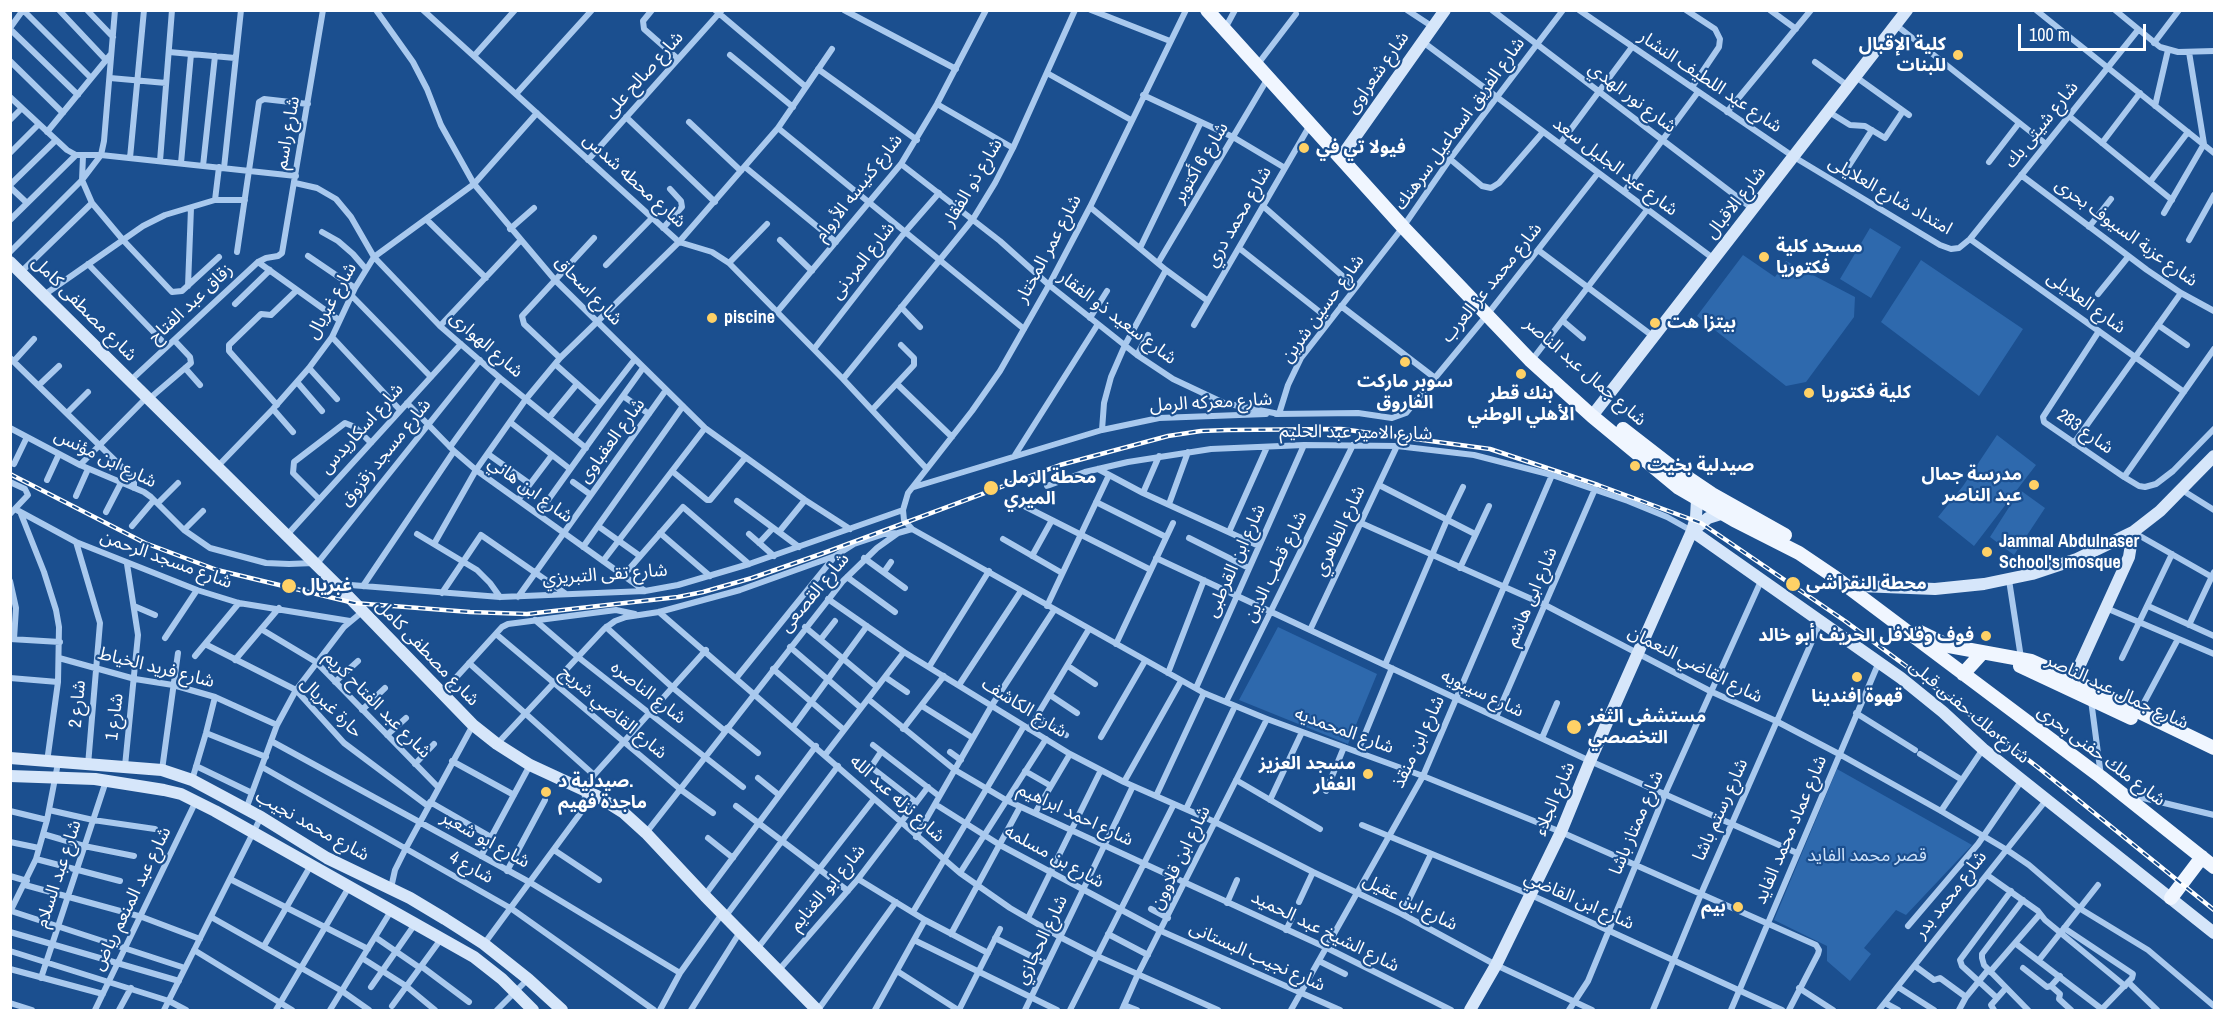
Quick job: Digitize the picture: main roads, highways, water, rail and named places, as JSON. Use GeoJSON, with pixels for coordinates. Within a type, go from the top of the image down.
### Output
{"type":"FeatureCollection","features":[{"type":"Feature","properties":{"kind":"main road","name":"شارع جمال عبد الناصر"},"geometry":{"type":"LineString","coordinates":[[1208,10],[1268,78],[1343,155]]}},
{"type":"Feature","properties":{"kind":"main road","name":"شارع جمال عبد الناصر"},"geometry":{"type":"LineString","coordinates":[[1217,10],[1343,155],[1530,360],[1595,413],[1634,439],[1720,513],[1780,542],[1818,565],[1963,674]]}},
{"type":"Feature","properties":{"kind":"main road","name":"شارع شعراوى"},"geometry":{"type":"LineString","coordinates":[[1343,155],[1445,10]]}},
{"type":"Feature","properties":{"kind":"main road","name":"شارع الاقبال"},"geometry":{"type":"LineString","coordinates":[[1595,413],[1907,10]]}},
{"type":"Feature","properties":{"kind":"main road","name":"شارع مصطفى كامل"},"geometry":{"type":"LineString","coordinates":[[10,262],[315,564],[473,725],[530,765],[612,804],[646,833],[817,1011]]}},
{"type":"Feature","properties":{"kind":"main road","name":"شارع جمال عبد الناصر"},"geometry":{"type":"LineString","coordinates":[[1488,313],[1595,413]]}},
{"type":"Feature","properties":{"kind":"main road"},"geometry":{"type":"LineString","coordinates":[[1860,586],[1935,589],[1976,585],[2008,580],[2078,559],[2133,532],[2182,490],[2214,456]]}},
{"type":"Feature","properties":{"kind":"main road","name":"شارع جمال عبد الناصر"},"geometry":{"type":"LineString","coordinates":[[1699,493],[1739,510],[1812,550],[1930,639],[1949,646],[2021,658],[2073,680],[2214,748]]}},
{"type":"Feature","properties":{"kind":"main road","name":"شارع الجلاء"},"geometry":{"type":"LineString","coordinates":[[1470,1011],[1496,965],[1561,832],[1692,531],[1699,493]]}},
{"type":"Feature","properties":{"kind":"main road"},"geometry":{"type":"LineString","coordinates":[[1692,531],[1708,518],[1720,513],[1739,510]]}},
{"type":"Feature","properties":{"kind":"main road","name":"شارع ملك حفنى قبلى"},"geometry":{"type":"LineString","coordinates":[[1692,531],[1923,694],[1983,749],[2214,933]]}},
{"type":"Feature","properties":{"kind":"main road"},"geometry":{"type":"LineString","coordinates":[[2073,680],[2129,557],[2133,532]]}},
{"type":"Feature","properties":{"kind":"main road"},"geometry":{"type":"LineString","coordinates":[[1963,674],[1983,652]]}},
{"type":"Feature","properties":{"kind":"main road","name":"شارع جمال عبد الناصر"},"geometry":{"type":"LineString","coordinates":[[2007,656],[2027,669],[2214,759]]}},
{"type":"Feature","properties":{"kind":"main road","name":"شارع ملك حفنى بحرى"},"geometry":{"type":"LineString","coordinates":[[1963,674],[2121,792],[2211,863]]}},
{"type":"Feature","properties":{"kind":"main road","name":"شارع محمد نجيب"},"geometry":{"type":"LineString","coordinates":[[10,758],[162,770],[192,780],[246,809],[327,858],[390,888],[464,930],[528,979],[562,1011]]}},
{"type":"Feature","properties":{"kind":"main road","name":"شارع محمد نجيب"},"geometry":{"type":"LineString","coordinates":[[10,776],[106,781],[164,789],[196,801],[474,957],[502,979],[533,1011]]}},
{"type":"Feature","properties":{"kind":"main road"},"geometry":{"type":"LineString","coordinates":[[2171,898],[2211,863]]}},
{"type":"Feature","properties":{"kind":"main road"},"geometry":{"type":"LineString","coordinates":[[455,946],[464,930]]}},
{"type":"Feature","properties":{"kind":"railway"},"geometry":{"type":"LineString","coordinates":[[10,474],[145,543],[217,570],[354,603],[527,614],[678,597],[703,592],[821,554],[1060,465],[1168,436],[1201,431],[1341,429],[1490,449],[1701,523],[1845,621],[1929,683],[2040,769],[2214,910]]}},
{"type":"Feature","properties":{"kind":"place","name":"كلية الإقبال للبنات"},"geometry":{"type":"Point","coordinates":[1958,55]}},
{"type":"Feature","properties":{"kind":"place","name":"فيولا تي في"},"geometry":{"type":"Point","coordinates":[1304,148]}},
{"type":"Feature","properties":{"kind":"place","name":"مسجد كلية فكتوريا"},"geometry":{"type":"Point","coordinates":[1764,257]}},
{"type":"Feature","properties":{"kind":"place","name":"piscine"},"geometry":{"type":"Point","coordinates":[712,318]}},
{"type":"Feature","properties":{"kind":"place","name":"بيتزا هت"},"geometry":{"type":"Point","coordinates":[1655,323]}},
{"type":"Feature","properties":{"kind":"place","name":"سوبر ماركت الفاروق"},"geometry":{"type":"Point","coordinates":[1405,362]}},
{"type":"Feature","properties":{"kind":"place","name":"بنك قطر الأهلي الوطني"},"geometry":{"type":"Point","coordinates":[1521,374]}},
{"type":"Feature","properties":{"kind":"place","name":"كلية فكتوريا"},"geometry":{"type":"Point","coordinates":[1809,393]}},
{"type":"Feature","properties":{"kind":"place","name":"صيدلية بخيت"},"geometry":{"type":"Point","coordinates":[1635,466]}},
{"type":"Feature","properties":{"kind":"place","name":"مدرسة جمال عبد الناصر"},"geometry":{"type":"Point","coordinates":[2034,485]}},
{"type":"Feature","properties":{"kind":"place","name":"محطة الرمل الميري"},"geometry":{"type":"Point","coordinates":[991,488]}},
{"type":"Feature","properties":{"kind":"place","name":"Jammal Abdulnaser School's mosque"},"geometry":{"type":"Point","coordinates":[1987,552]}},
{"type":"Feature","properties":{"kind":"place","name":"محطة النقراشى"},"geometry":{"type":"Point","coordinates":[1793,584]}},
{"type":"Feature","properties":{"kind":"place","name":"غبريال"},"geometry":{"type":"Point","coordinates":[289,586]}},
{"type":"Feature","properties":{"kind":"place","name":"فوف وفلافل الحريف أبو خالد"},"geometry":{"type":"Point","coordinates":[1986,636]}},
{"type":"Feature","properties":{"kind":"place","name":"قهوة افندينا"},"geometry":{"type":"Point","coordinates":[1857,677]}},
{"type":"Feature","properties":{"kind":"place","name":"مستشفى الثغر التخصصي"},"geometry":{"type":"Point","coordinates":[1574,727]}},
{"type":"Feature","properties":{"kind":"place","name":"مسجد العزيز الغفار"},"geometry":{"type":"Point","coordinates":[1368,774]}},
{"type":"Feature","properties":{"kind":"place","name":"صيدلية د. ماجدة فهيم"},"geometry":{"type":"Point","coordinates":[546,792]}},
{"type":"Feature","properties":{"kind":"place","name":"بيم"},"geometry":{"type":"Point","coordinates":[1738,907]}},
{"type":"Feature","properties":{"kind":"park label","name":"قصر محمد الفايد"},"geometry":{"type":"Point","coordinates":[1867,856]}}]}
